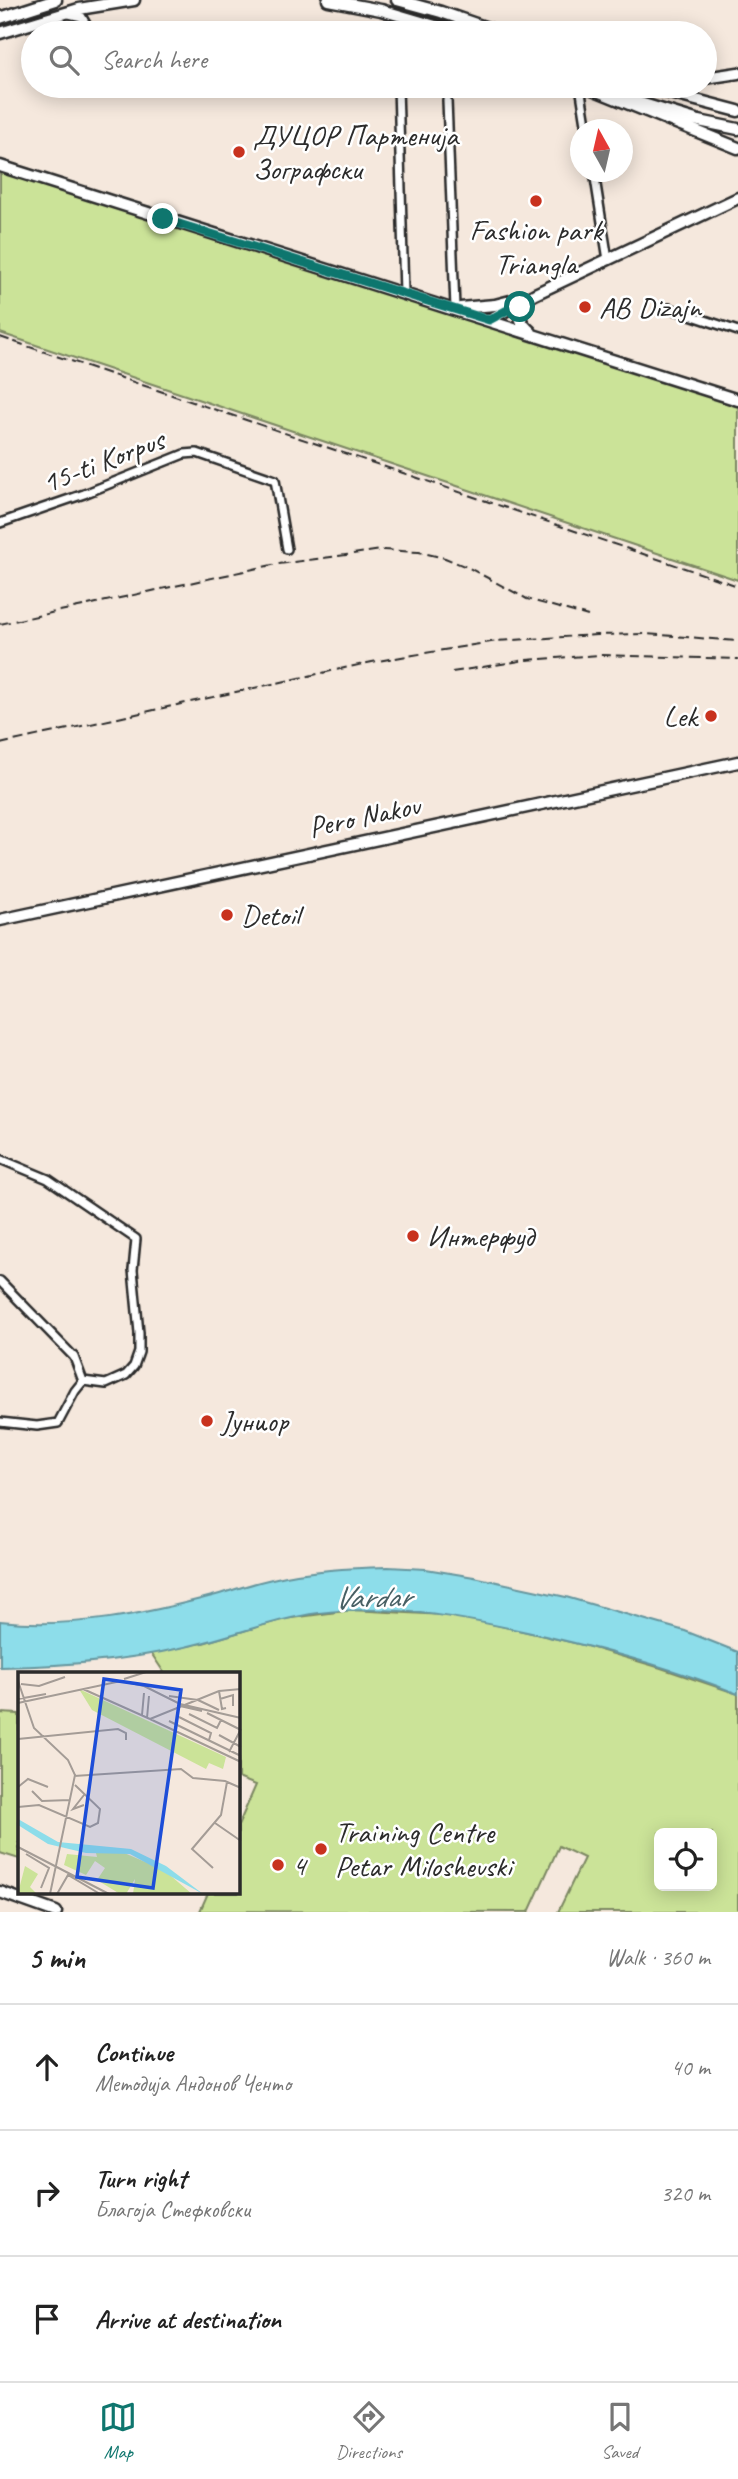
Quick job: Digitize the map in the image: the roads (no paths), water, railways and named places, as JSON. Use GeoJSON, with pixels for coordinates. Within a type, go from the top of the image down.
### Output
{"type":"FeatureCollection","features":[{"type":"Feature","properties":{"kind":"street"},"geometry":{"type":"LineString","coordinates":[[0,18],[56,0]]}},
{"type":"Feature","properties":{"kind":"street"},"geometry":{"type":"LineString","coordinates":[[40,21],[134,0]]}},
{"type":"Feature","properties":{"kind":"street"},"geometry":{"type":"LineString","coordinates":[[328,0],[381,10],[418,21]]}},
{"type":"Feature","properties":{"kind":"street"},"geometry":{"type":"LineString","coordinates":[[397,0],[464,21]]}},
{"type":"Feature","properties":{"kind":"street"},"geometry":{"type":"LineString","coordinates":[[63,14],[74,14],[82,17],[83,21]]}},
{"type":"Feature","properties":{"kind":"street"},"geometry":{"type":"LineString","coordinates":[[0,33],[21,27]]}},
{"type":"Feature","properties":{"kind":"street"},"geometry":{"type":"LineString","coordinates":[[717,76],[738,73]]}},
{"type":"Feature","properties":{"kind":"street"},"geometry":{"type":"LineString","coordinates":[[398,98],[404,293]]}},
{"type":"Feature","properties":{"kind":"street"},"geometry":{"type":"LineString","coordinates":[[584,98],[586,119]]}},
{"type":"Feature","properties":{"kind":"street"},"geometry":{"type":"LineString","coordinates":[[613,98],[738,148]]}},
{"type":"Feature","properties":{"kind":"street"},"geometry":{"type":"LineString","coordinates":[[629,98],[687,117],[738,129]]}},
{"type":"Feature","properties":{"kind":"street"},"geometry":{"type":"LineString","coordinates":[[689,98],[738,111]]}},
{"type":"Feature","properties":{"kind":"street"},"geometry":{"type":"LineString","coordinates":[[447,100],[455,309]]}},
{"type":"Feature","properties":{"kind":"street"},"geometry":{"type":"LineString","coordinates":[[0,166],[738,400]]}},
{"type":"Feature","properties":{"kind":"street"},"geometry":{"type":"LineString","coordinates":[[596,182],[608,260]]}},
{"type":"Feature","properties":{"kind":"street"},"geometry":{"type":"LineString","coordinates":[[489,320],[535,294],[738,198]]}},
{"type":"Feature","properties":{"kind":"street"},"geometry":{"type":"LineString","coordinates":[[455,309],[495,305],[535,294]]}},
{"type":"Feature","properties":{"kind":"street"},"geometry":{"type":"LineString","coordinates":[[524,301],[519,313],[520,320],[534,335]]}},
{"type":"Feature","properties":{"kind":"street"},"geometry":{"type":"LineString","coordinates":[[489,320],[490,309],[495,305]]}},
{"type":"Feature","properties":{"kind":"street"},"geometry":{"type":"LineString","coordinates":[[669,308],[738,331]]}},
{"type":"Feature","properties":{"kind":"street","name":"15-ti Korpus"},"geometry":{"type":"LineString","coordinates":[[0,523],[85,495],[184,454],[197,453],[275,480],[287,549]]}},
{"type":"Feature","properties":{"kind":"street","name":"Pero Nakov"},"geometry":{"type":"LineString","coordinates":[[0,920],[738,761]]}},
{"type":"Feature","properties":{"kind":"street"},"geometry":{"type":"LineString","coordinates":[[0,1159],[48,1179],[136,1239],[133,1270],[139,1352],[134,1366],[125,1375],[106,1384],[83,1381]]}},
{"type":"Feature","properties":{"kind":"street"},"geometry":{"type":"LineString","coordinates":[[0,1281],[74,1357],[83,1381]]}},
{"type":"Feature","properties":{"kind":"street"},"geometry":{"type":"LineString","coordinates":[[0,1422],[37,1426],[58,1423],[83,1381]]}},
{"type":"Feature","properties":{"kind":"street"},"geometry":{"type":"LineString","coordinates":[[0,1892],[56,1912]]}},
{"type":"Feature","properties":{"kind":"water","name":"Vardar"},"geometry":{"type":"Polygon","coordinates":[[[388,1567],[426,1569],[474,1577],[566,1597],[685,1631],[738,1652],[738,1694],[691,1676],[594,1648],[489,1624],[405,1611],[348,1610],[304,1615],[180,1648],[129,1658],[0,1667],[0,1621],[55,1623],[109,1618],[189,1602],[286,1576],[330,1570],[388,1567]]]}},
{"type":"Feature","properties":{"kind":"railway"},"geometry":{"type":"LineString","coordinates":[[0,337],[738,586]]}},
{"type":"Feature","properties":{"kind":"railway"},"geometry":{"type":"LineString","coordinates":[[0,624],[272,565],[382,550],[419,552],[445,558],[527,599],[588,616]]}},
{"type":"Feature","properties":{"kind":"railway"},"geometry":{"type":"LineString","coordinates":[[0,744],[372,662],[497,641],[647,634],[738,641]]}},
{"type":"Feature","properties":{"kind":"railway"},"geometry":{"type":"LineString","coordinates":[[452,672],[526,660],[600,655],[738,659]]}},
{"type":"Feature","properties":{"kind":"place","name":"ДУЦОР Партенија Зографски"},"geometry":{"type":"Point","coordinates":[239,152]}},
{"type":"Feature","properties":{"kind":"place","name":"Fashion park Triangla"},"geometry":{"type":"Point","coordinates":[536,201]}},
{"type":"Feature","properties":{"kind":"place","name":"AB Dizajn"},"geometry":{"type":"Point","coordinates":[585,307]}},
{"type":"Feature","properties":{"kind":"place","name":"Lek"},"geometry":{"type":"Point","coordinates":[711,716]}},
{"type":"Feature","properties":{"kind":"place","name":"Detoil"},"geometry":{"type":"Point","coordinates":[227,915]}},
{"type":"Feature","properties":{"kind":"place","name":"Интерфуд"},"geometry":{"type":"Point","coordinates":[413,1236]}},
{"type":"Feature","properties":{"kind":"place","name":"Јуниор"},"geometry":{"type":"Point","coordinates":[207,1421]}},
{"type":"Feature","properties":{"kind":"place","name":"Training Centre Petar Miloshevski"},"geometry":{"type":"Point","coordinates":[321,1849]}},
{"type":"Feature","properties":{"kind":"place","name":"4"},"geometry":{"type":"Point","coordinates":[278,1865]}}]}
